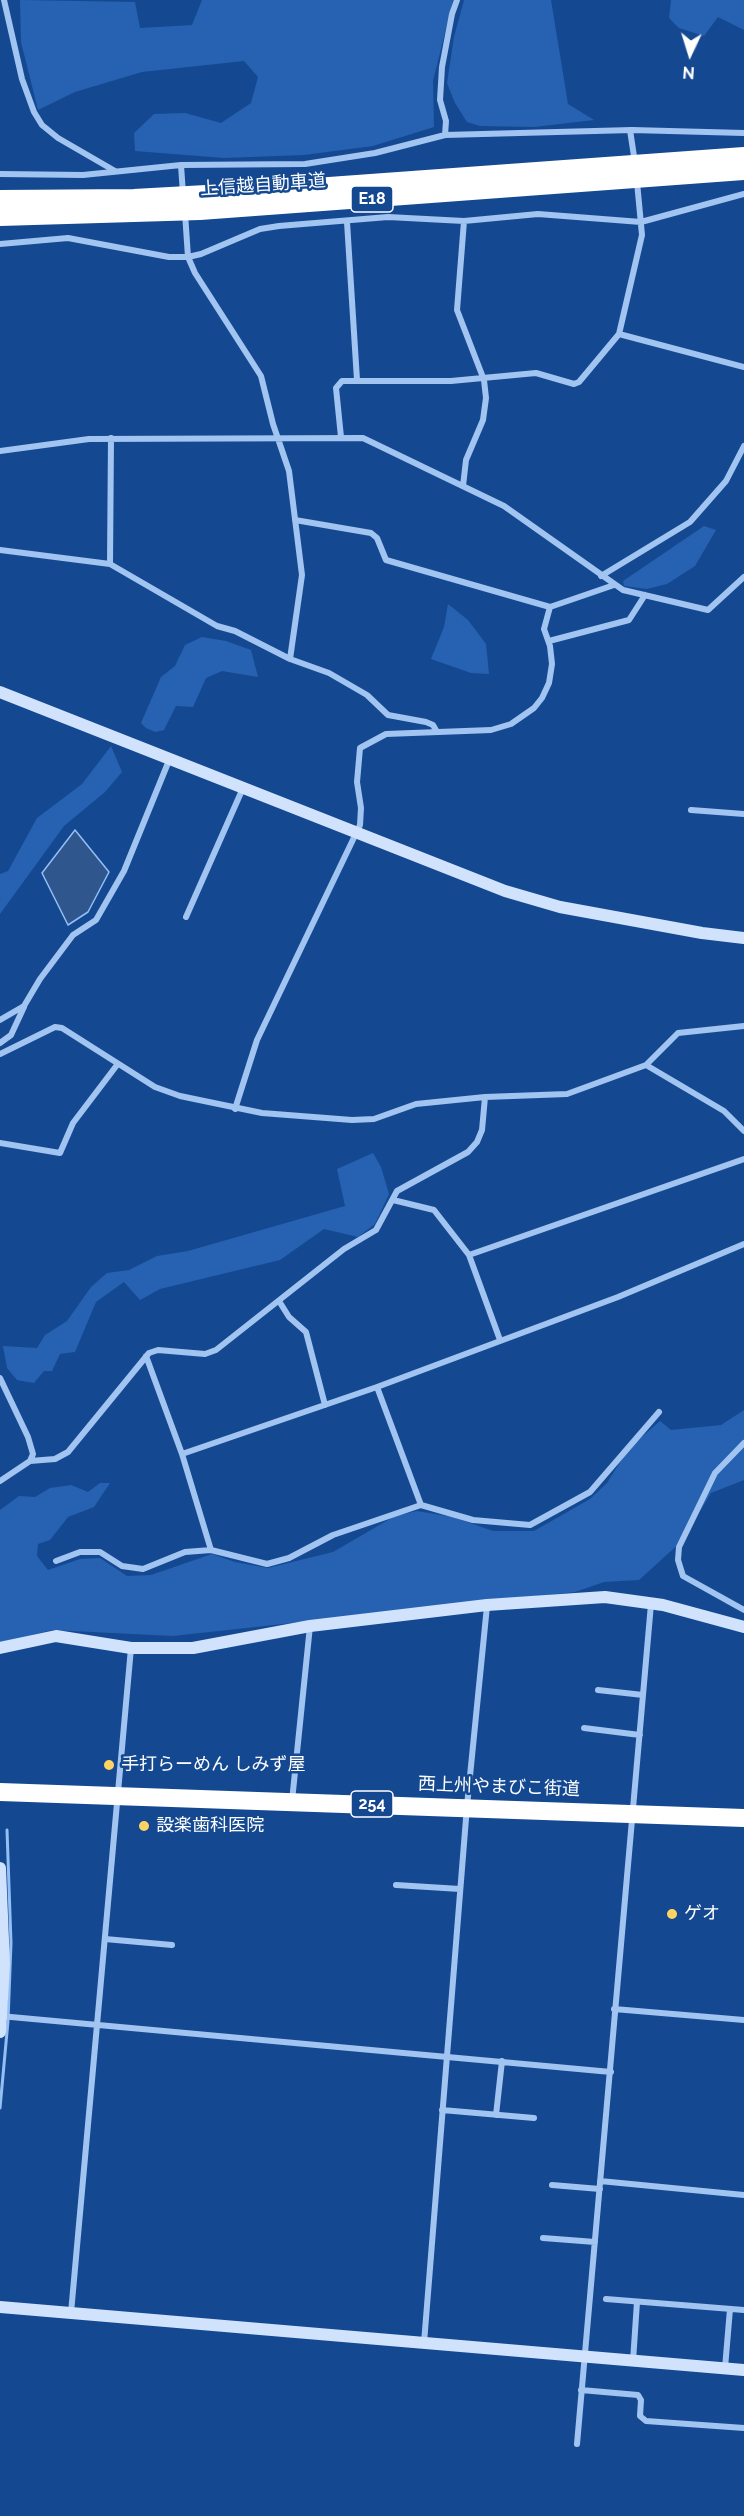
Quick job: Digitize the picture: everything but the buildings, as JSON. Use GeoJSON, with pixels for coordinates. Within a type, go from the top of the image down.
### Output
{"type":"FeatureCollection","features":[{"type":"Feature","properties":{"kind":"highway","name":"上信越自動車道"},"geometry":{"type":"LineString","coordinates":[[0,199],[134,198],[260,191],[744,156]]}},
{"type":"Feature","properties":{"kind":"highway","name":"上信越自動車道"},"geometry":{"type":"LineString","coordinates":[[0,217],[221,210],[744,171]]}},
{"type":"Feature","properties":{"kind":"highway","name":"西上州やまびこ街道"},"geometry":{"type":"LineString","coordinates":[[0,1792],[467,1806],[744,1818]]}},
{"type":"Feature","properties":{"kind":"street"},"geometry":{"type":"LineString","coordinates":[[4,0],[22,80],[34,112],[57,138],[115,171]]}},
{"type":"Feature","properties":{"kind":"street"},"geometry":{"type":"LineString","coordinates":[[445,135],[446,121],[440,100],[442,67],[452,14],[457,0]]}},
{"type":"Feature","properties":{"kind":"street"},"geometry":{"type":"LineString","coordinates":[[0,174],[83,175],[181,165],[305,164],[375,153],[445,135],[744,133]]}},
{"type":"Feature","properties":{"kind":"street"},"geometry":{"type":"LineString","coordinates":[[341,437],[336,388],[342,381],[484,380],[536,373],[574,384],[579,382],[619,334],[642,235],[631,134]]}},
{"type":"Feature","properties":{"kind":"street"},"geometry":{"type":"LineString","coordinates":[[181,165],[188,256],[195,273],[261,376],[289,471],[302,585],[290,659]]}},
{"type":"Feature","properties":{"kind":"street"},"geometry":{"type":"LineString","coordinates":[[0,244],[68,238],[159,255],[188,256],[201,254],[260,229],[388,217],[464,220],[538,214],[641,219],[744,194]]}},
{"type":"Feature","properties":{"kind":"street"},"geometry":{"type":"LineString","coordinates":[[463,486],[466,460],[483,420],[486,398],[484,380],[457,310],[464,220]]}},
{"type":"Feature","properties":{"kind":"street"},"geometry":{"type":"LineString","coordinates":[[347,222],[357,380]]}},
{"type":"Feature","properties":{"kind":"street"},"geometry":{"type":"LineString","coordinates":[[619,334],[744,368]]}},
{"type":"Feature","properties":{"kind":"street"},"geometry":{"type":"LineString","coordinates":[[0,451],[49,443],[111,438],[279,436],[371,440],[504,506],[614,585],[708,610],[744,577]]}},
{"type":"Feature","properties":{"kind":"street"},"geometry":{"type":"LineString","coordinates":[[110,564],[111,438]]}},
{"type":"Feature","properties":{"kind":"street"},"geometry":{"type":"LineString","coordinates":[[601,576],[690,522],[726,481],[744,446]]}},
{"type":"Feature","properties":{"kind":"street"},"geometry":{"type":"LineString","coordinates":[[295,520],[371,533],[377,538],[386,560],[550,607],[614,585]]}},
{"type":"Feature","properties":{"kind":"street"},"geometry":{"type":"LineString","coordinates":[[0,550],[110,564],[217,626],[259,641],[290,659],[329,672],[367,695],[388,715],[426,722],[433,725],[437,732]]}},
{"type":"Feature","properties":{"kind":"street"},"geometry":{"type":"LineString","coordinates":[[549,641],[630,621],[645,595]]}},
{"type":"Feature","properties":{"kind":"street"},"geometry":{"type":"LineString","coordinates":[[235,1109],[257,1040],[360,825],[362,815],[357,782],[360,748],[386,734],[491,730],[511,724],[534,708],[542,699],[549,683],[552,664],[549,641],[544,629],[550,607]]}},
{"type":"Feature","properties":{"kind":"street"},"geometry":{"type":"LineString","coordinates":[[0,692],[494,887],[542,902],[686,931],[744,938]]}},
{"type":"Feature","properties":{"kind":"street"},"geometry":{"type":"LineString","coordinates":[[0,1043],[11,1035],[40,979],[73,935],[96,921],[124,871],[170,758]]}},
{"type":"Feature","properties":{"kind":"street"},"geometry":{"type":"LineString","coordinates":[[186,916],[243,787]]}},
{"type":"Feature","properties":{"kind":"street"},"geometry":{"type":"LineString","coordinates":[[691,810],[744,814]]}},
{"type":"Feature","properties":{"kind":"street"},"geometry":{"type":"LineString","coordinates":[[0,1020],[24,1006]]}},
{"type":"Feature","properties":{"kind":"street"},"geometry":{"type":"LineString","coordinates":[[0,1054],[55,1027],[62,1028],[117,1065],[172,1093],[235,1109],[351,1120],[374,1119],[416,1104],[485,1097],[567,1094],[646,1065],[678,1033],[744,1026]]}},
{"type":"Feature","properties":{"kind":"street"},"geometry":{"type":"LineString","coordinates":[[0,1143],[60,1153],[73,1123],[117,1065]]}},
{"type":"Feature","properties":{"kind":"street"},"geometry":{"type":"LineString","coordinates":[[646,1065],[724,1111],[744,1131]]}},
{"type":"Feature","properties":{"kind":"street"},"geometry":{"type":"LineString","coordinates":[[0,1481],[30,1461],[55,1459],[68,1452],[146,1356],[158,1350],[205,1354],[216,1350],[344,1249],[376,1230],[397,1191],[468,1152],[477,1142],[482,1130],[485,1097]]}},
{"type":"Feature","properties":{"kind":"street"},"geometry":{"type":"LineString","coordinates":[[469,1255],[744,1159]]}},
{"type":"Feature","properties":{"kind":"street"},"geometry":{"type":"LineString","coordinates":[[393,1200],[434,1210],[469,1255],[500,1340]]}},
{"type":"Feature","properties":{"kind":"street"},"geometry":{"type":"LineString","coordinates":[[182,1454],[377,1387],[618,1297],[744,1244]]}},
{"type":"Feature","properties":{"kind":"street"},"geometry":{"type":"LineString","coordinates":[[279,1301],[290,1317],[306,1332],[325,1405]]}},
{"type":"Feature","properties":{"kind":"street"},"geometry":{"type":"LineString","coordinates":[[146,1356],[182,1454],[211,1550]]}},
{"type":"Feature","properties":{"kind":"street"},"geometry":{"type":"LineString","coordinates":[[0,1378],[28,1437],[33,1454],[30,1461]]}},
{"type":"Feature","properties":{"kind":"street"},"geometry":{"type":"LineString","coordinates":[[377,1387],[421,1505]]}},
{"type":"Feature","properties":{"kind":"street"},"geometry":{"type":"LineString","coordinates":[[56,1561],[80,1552],[100,1552],[122,1566],[143,1569],[184,1552],[211,1550],[267,1564],[290,1558],[333,1535],[421,1505],[473,1520],[530,1525],[590,1492],[658,1412]]}},
{"type":"Feature","properties":{"kind":"street"},"geometry":{"type":"LineString","coordinates":[[744,1443],[715,1473],[679,1547],[678,1560],[683,1576],[744,1610]]}},
{"type":"Feature","properties":{"kind":"street"},"geometry":{"type":"LineString","coordinates":[[0,1648],[56,1636],[131,1648],[193,1648],[310,1626],[487,1605],[604,1597],[629,1598],[744,1627]]}},
{"type":"Feature","properties":{"kind":"street"},"geometry":{"type":"LineString","coordinates":[[577,2444],[651,1604]]}},
{"type":"Feature","properties":{"kind":"street"},"geometry":{"type":"LineString","coordinates":[[424,2344],[467,1806],[487,1605]]}},
{"type":"Feature","properties":{"kind":"street"},"geometry":{"type":"LineString","coordinates":[[292,1801],[310,1626]]}},
{"type":"Feature","properties":{"kind":"street"},"geometry":{"type":"LineString","coordinates":[[70,2313],[131,1648]]}},
{"type":"Feature","properties":{"kind":"street"},"geometry":{"type":"LineString","coordinates":[[598,1690],[643,1695]]}},
{"type":"Feature","properties":{"kind":"street"},"geometry":{"type":"LineString","coordinates":[[584,1728],[640,1735]]}},
{"type":"Feature","properties":{"kind":"street"},"geometry":{"type":"LineString","coordinates":[[0,1868],[4,1964],[0,2032]]}},
{"type":"Feature","properties":{"kind":"street"},"geometry":{"type":"LineString","coordinates":[[396,1885],[460,1889]]}},
{"type":"Feature","properties":{"kind":"street"},"geometry":{"type":"LineString","coordinates":[[105,1939],[172,1945]]}},
{"type":"Feature","properties":{"kind":"street"},"geometry":{"type":"LineString","coordinates":[[614,2009],[744,2020]]}},
{"type":"Feature","properties":{"kind":"street"},"geometry":{"type":"LineString","coordinates":[[1,2016],[611,2072]]}},
{"type":"Feature","properties":{"kind":"street"},"geometry":{"type":"LineString","coordinates":[[496,2115],[502,2061]]}},
{"type":"Feature","properties":{"kind":"street"},"geometry":{"type":"LineString","coordinates":[[442,2110],[534,2118]]}},
{"type":"Feature","properties":{"kind":"street"},"geometry":{"type":"LineString","coordinates":[[600,2181],[744,2195]]}},
{"type":"Feature","properties":{"kind":"street"},"geometry":{"type":"LineString","coordinates":[[552,2185],[600,2189]]}},
{"type":"Feature","properties":{"kind":"street"},"geometry":{"type":"LineString","coordinates":[[543,2238],[595,2242]]}},
{"type":"Feature","properties":{"kind":"street"},"geometry":{"type":"LineString","coordinates":[[606,2299],[744,2310]]}},
{"type":"Feature","properties":{"kind":"street"},"geometry":{"type":"LineString","coordinates":[[633,2362],[637,2302]]}},
{"type":"Feature","properties":{"kind":"street"},"geometry":{"type":"LineString","coordinates":[[0,2307],[744,2370]]}},
{"type":"Feature","properties":{"kind":"street"},"geometry":{"type":"LineString","coordinates":[[725,2368],[730,2309]]}},
{"type":"Feature","properties":{"kind":"street"},"geometry":{"type":"LineString","coordinates":[[581,2390],[638,2395],[641,2400],[640,2416],[646,2421],[744,2428]]}},
{"type":"Feature","properties":{"kind":"shaded area"},"geometry":{"type":"Polygon","coordinates":[[[20,0],[135,2],[140,28],[192,25],[202,0],[453,0],[433,81],[434,127],[373,146],[304,155],[224,158],[135,151],[134,133],[154,114],[185,113],[221,123],[251,103],[258,77],[244,61],[142,72],[75,92],[38,110],[21,42],[20,0]]]}},
{"type":"Feature","properties":{"kind":"shaded area"},"geometry":{"type":"Polygon","coordinates":[[[464,0],[551,0],[568,104],[594,120],[534,127],[480,126],[467,122],[455,103],[447,83],[454,37],[464,0]]]}},
{"type":"Feature","properties":{"kind":"shaded area"},"geometry":{"type":"Polygon","coordinates":[[[671,0],[744,0],[744,30],[718,17],[704,36],[679,28],[669,18],[671,0]]]}},
{"type":"Feature","properties":{"kind":"shaded area"},"geometry":{"type":"Polygon","coordinates":[[[704,526],[716,530],[695,566],[667,584],[647,589],[624,586],[623,581],[704,526]]]}},
{"type":"Feature","properties":{"kind":"shaded area"},"geometry":{"type":"Polygon","coordinates":[[[448,604],[468,620],[486,644],[489,674],[471,673],[431,659],[444,627],[448,604]]]}},
{"type":"Feature","properties":{"kind":"shaded area"},"geometry":{"type":"Polygon","coordinates":[[[202,637],[226,641],[251,650],[258,677],[222,671],[206,678],[193,707],[176,706],[164,730],[155,732],[146,728],[141,723],[161,677],[175,666],[185,645],[202,637]]]}},
{"type":"Feature","properties":{"kind":"shaded area"},"geometry":{"type":"Polygon","coordinates":[[[111,746],[122,772],[105,792],[64,826],[0,914],[0,874],[8,871],[37,818],[82,784],[111,746]]]}},
{"type":"Feature","properties":{"kind":"shaded area"},"geometry":{"type":"Polygon","coordinates":[[[75,830],[109,872],[88,912],[68,925],[42,873],[75,830]]]}},
{"type":"Feature","properties":{"kind":"shaded area"},"geometry":{"type":"Polygon","coordinates":[[[373,1153],[381,1167],[389,1194],[375,1224],[358,1237],[324,1229],[280,1260],[160,1289],[140,1300],[124,1282],[96,1302],[75,1352],[60,1354],[52,1371],[44,1371],[34,1383],[17,1380],[7,1368],[3,1346],[37,1348],[45,1335],[67,1321],[91,1287],[107,1273],[129,1270],[157,1256],[188,1251],[345,1206],[337,1169],[373,1153]]]}},
{"type":"Feature","properties":{"kind":"shaded area"},"geometry":{"type":"Polygon","coordinates":[[[744,1410],[744,1480],[711,1493],[682,1541],[639,1580],[604,1582],[575,1592],[173,1636],[52,1630],[0,1643],[0,1510],[19,1496],[35,1497],[50,1488],[71,1485],[88,1492],[100,1483],[110,1483],[94,1507],[68,1517],[50,1540],[38,1544],[37,1556],[48,1570],[80,1559],[100,1558],[127,1576],[151,1575],[212,1554],[235,1562],[268,1568],[333,1552],[395,1516],[417,1511],[453,1517],[493,1531],[534,1531],[590,1499],[607,1483],[629,1448],[660,1421],[671,1430],[721,1425],[744,1410]]]}},
{"type":"Feature","properties":{"kind":"waterway"},"geometry":{"type":"LineString","coordinates":[[0,2108],[8,2021],[11,1943],[7,1830]]}},
{"type":"Feature","properties":{"kind":"place","name":"手打らーめん しみず屋"},"geometry":{"type":"Point","coordinates":[109,1765]}},
{"type":"Feature","properties":{"kind":"place","name":"設楽歯科医院"},"geometry":{"type":"Point","coordinates":[144,1826]}},
{"type":"Feature","properties":{"kind":"place","name":"ゲオ"},"geometry":{"type":"Point","coordinates":[672,1914]}}]}
